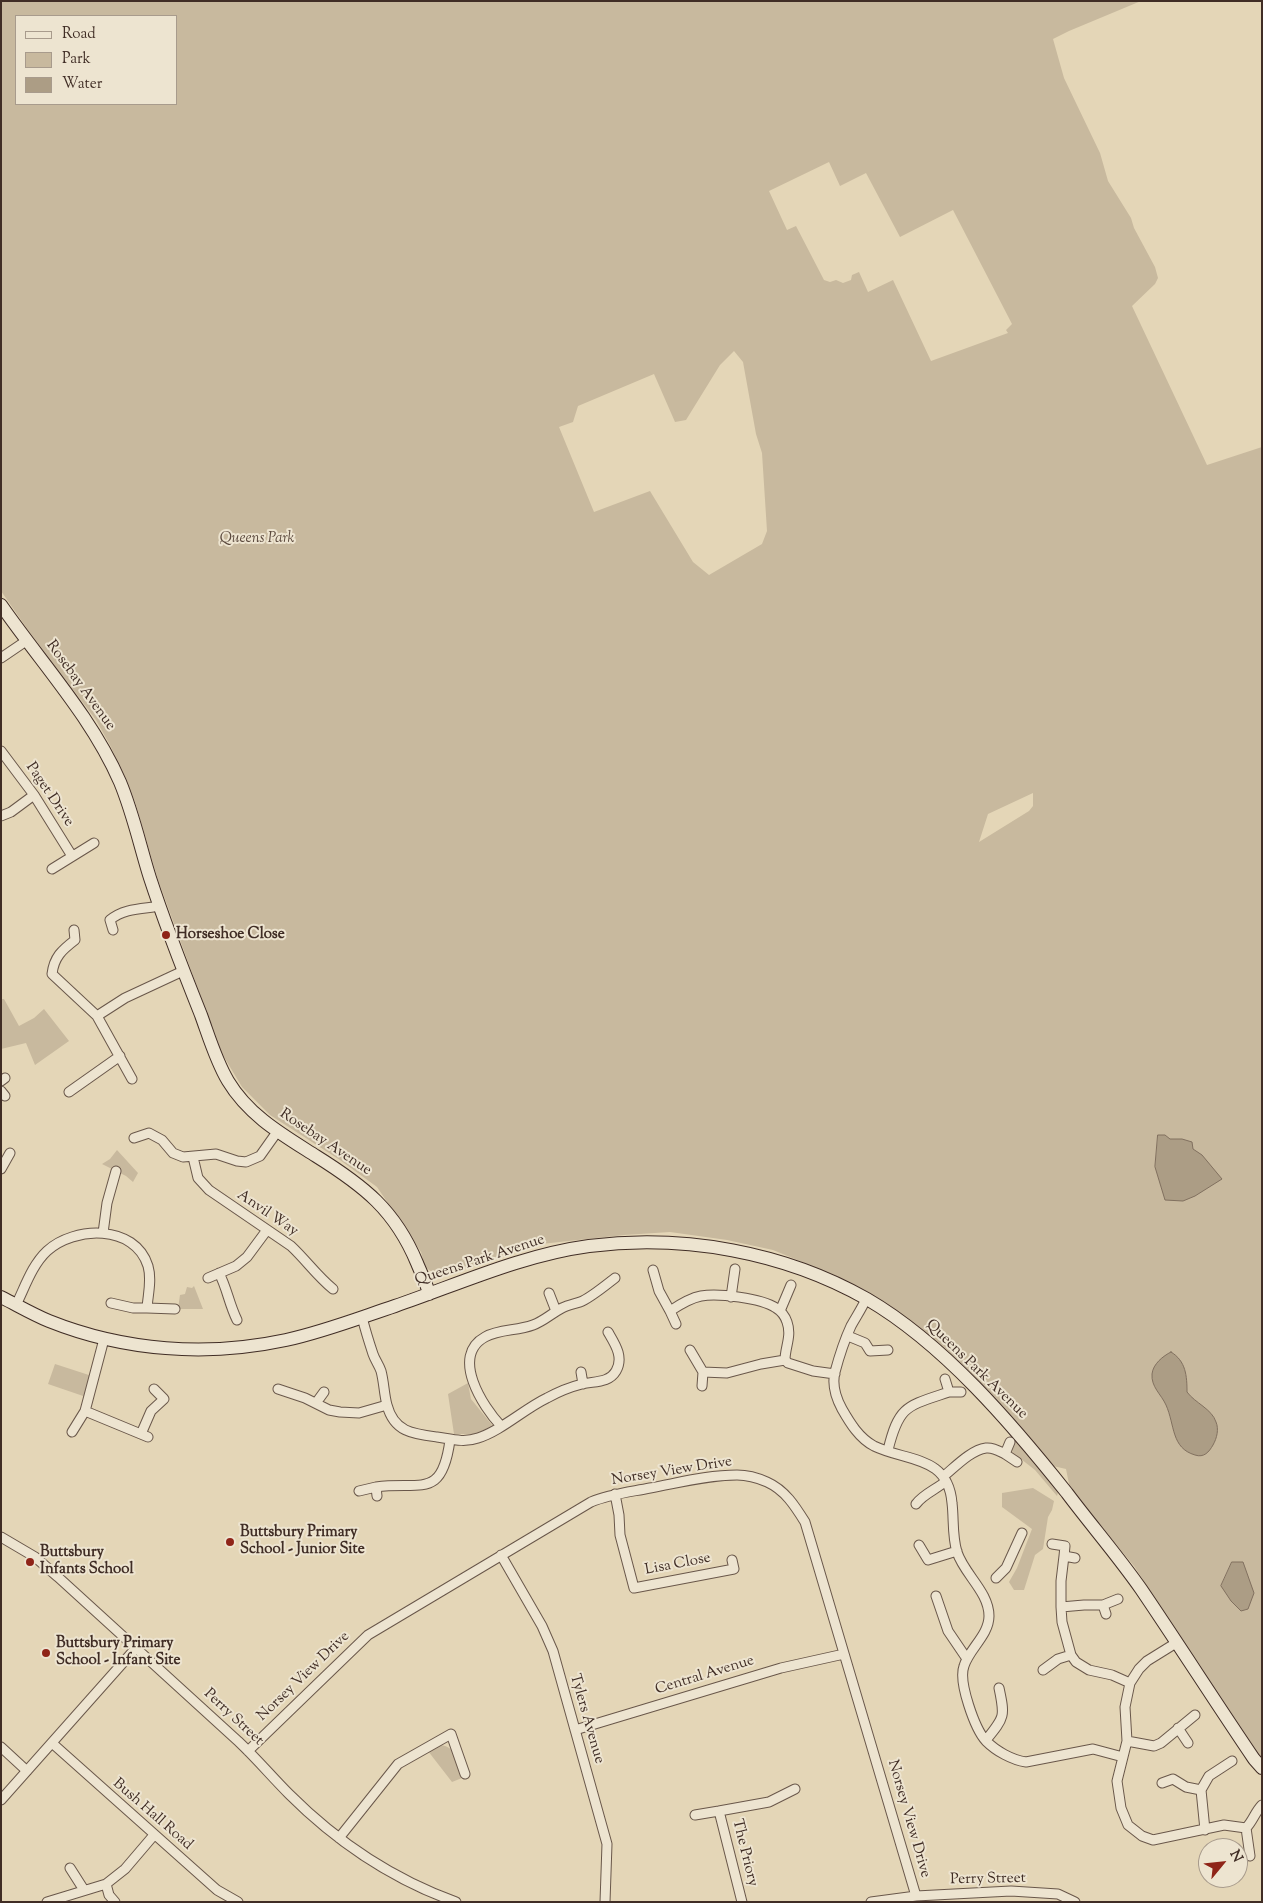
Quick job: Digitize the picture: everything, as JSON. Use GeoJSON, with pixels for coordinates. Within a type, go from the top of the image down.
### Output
{"type":"FeatureCollection","features":[{"type":"Feature","properties":{"kind":"street","name":"Rosebay Avenue"},"geometry":{"type":"LineString","coordinates":[[1,605],[26,641],[85,717],[105,749],[121,784],[132,815],[160,906],[183,971],[228,1081],[245,1104],[277,1132],[357,1183],[378,1202],[393,1218],[408,1241],[429,1294]]}},
{"type":"Feature","properties":{"kind":"street"},"geometry":{"type":"LineString","coordinates":[[1,658],[26,641]]}},
{"type":"Feature","properties":{"kind":"street","name":"Paget Drive"},"geometry":{"type":"LineString","coordinates":[[1,751],[34,796],[72,856]]}},
{"type":"Feature","properties":{"kind":"street"},"geometry":{"type":"LineString","coordinates":[[1,816],[11,812],[34,796]]}},
{"type":"Feature","properties":{"kind":"street"},"geometry":{"type":"LineString","coordinates":[[52,869],[94,843]]}},
{"type":"Feature","properties":{"kind":"street"},"geometry":{"type":"LineString","coordinates":[[113,930],[110,920],[113,918],[132,909],[140,910],[160,906]]}},
{"type":"Feature","properties":{"kind":"street"},"geometry":{"type":"LineString","coordinates":[[74,930],[76,934],[75,940],[60,952],[54,962],[52,974],[97,1016],[132,1079]]}},
{"type":"Feature","properties":{"kind":"street"},"geometry":{"type":"LineString","coordinates":[[97,1016],[125,998],[183,971]]}},
{"type":"Feature","properties":{"kind":"street"},"geometry":{"type":"LineString","coordinates":[[69,1092],[120,1056]]}},
{"type":"Feature","properties":{"kind":"street"},"geometry":{"type":"LineString","coordinates":[[134,1138],[149,1133],[162,1140],[173,1153],[183,1158],[216,1154],[246,1162],[260,1156],[277,1132]]}},
{"type":"Feature","properties":{"kind":"street"},"geometry":{"type":"LineString","coordinates":[[1,1169],[10,1153]]}},
{"type":"Feature","properties":{"kind":"street","name":"Anvil Way"},"geometry":{"type":"LineString","coordinates":[[193,1157],[198,1178],[203,1184],[291,1246],[301,1255],[318,1277],[333,1289]]}},
{"type":"Feature","properties":{"kind":"street"},"geometry":{"type":"LineString","coordinates":[[103,1233],[107,1203],[116,1171]]}},
{"type":"Feature","properties":{"kind":"street"},"geometry":{"type":"LineString","coordinates":[[208,1278],[236,1266],[247,1258],[267,1230]]}},
{"type":"Feature","properties":{"kind":"street"},"geometry":{"type":"LineString","coordinates":[[16,1305],[35,1266],[48,1250],[68,1238],[80,1234],[103,1233],[116,1236],[130,1243],[142,1254],[148,1265],[150,1276],[147,1308]]}},
{"type":"Feature","properties":{"kind":"street","name":"Queens Park Avenue"},"geometry":{"type":"LineString","coordinates":[[1,1297],[48,1320],[104,1339],[159,1348],[225,1348],[262,1344],[330,1328],[512,1263],[566,1250],[612,1244],[656,1242],[720,1248],[766,1258],[820,1277],[866,1299],[907,1326],[949,1363],[1005,1419],[1030,1447],[1107,1543],[1140,1588],[1254,1759],[1262,1768]]}},
{"type":"Feature","properties":{"kind":"street"},"geometry":{"type":"LineString","coordinates":[[731,1297],[735,1269]]}},
{"type":"Feature","properties":{"kind":"street"},"geometry":{"type":"LineString","coordinates":[[653,1270],[659,1291],[676,1324]]}},
{"type":"Feature","properties":{"kind":"street"},"geometry":{"type":"LineString","coordinates":[[219,1272],[225,1284],[229,1305],[237,1320]]}},
{"type":"Feature","properties":{"kind":"street"},"geometry":{"type":"LineString","coordinates":[[501,1426],[489,1414],[472,1379],[470,1368],[471,1353],[474,1348],[484,1338],[532,1325],[563,1307],[582,1302],[615,1278]]}},
{"type":"Feature","properties":{"kind":"street"},"geometry":{"type":"LineString","coordinates":[[780,1311],[791,1285]]}},
{"type":"Feature","properties":{"kind":"street"},"geometry":{"type":"LineString","coordinates":[[549,1294],[556,1311]]}},
{"type":"Feature","properties":{"kind":"street"},"geometry":{"type":"LineString","coordinates":[[670,1311],[694,1298],[702,1296],[731,1297],[770,1304],[780,1311],[788,1323],[789,1332],[785,1360]]}},
{"type":"Feature","properties":{"kind":"street"},"geometry":{"type":"LineString","coordinates":[[866,1299],[850,1327],[835,1374],[835,1389],[838,1401],[856,1431],[865,1440],[874,1446],[924,1462],[936,1469],[945,1479],[951,1493],[953,1532],[957,1551],[984,1599],[989,1616],[982,1636],[967,1658],[963,1668],[963,1682],[977,1726],[986,1740],[1017,1761],[1026,1762],[1093,1749],[1123,1757]]}},
{"type":"Feature","properties":{"kind":"street"},"geometry":{"type":"LineString","coordinates":[[111,1303],[133,1308],[175,1309]]}},
{"type":"Feature","properties":{"kind":"street"},"geometry":{"type":"LineString","coordinates":[[362,1317],[380,1370],[387,1405],[393,1418],[406,1431],[416,1435],[466,1441],[478,1438],[501,1426],[539,1402],[561,1391],[583,1384],[600,1382],[612,1376],[617,1369],[619,1354],[608,1332]]}},
{"type":"Feature","properties":{"kind":"street"},"geometry":{"type":"LineString","coordinates":[[848,1336],[865,1343],[870,1351],[888,1350]]}},
{"type":"Feature","properties":{"kind":"street"},"geometry":{"type":"LineString","coordinates":[[72,1432],[85,1411],[104,1339]]}},
{"type":"Feature","properties":{"kind":"street"},"geometry":{"type":"LineString","coordinates":[[690,1350],[703,1372],[702,1386]]}},
{"type":"Feature","properties":{"kind":"street"},"geometry":{"type":"LineString","coordinates":[[703,1372],[728,1374],[761,1364],[785,1360],[793,1366],[835,1374]]}},
{"type":"Feature","properties":{"kind":"street"},"geometry":{"type":"LineString","coordinates":[[581,1372],[583,1384]]}},
{"type":"Feature","properties":{"kind":"street"},"geometry":{"type":"LineString","coordinates":[[945,1380],[948,1392]]}},
{"type":"Feature","properties":{"kind":"street"},"geometry":{"type":"LineString","coordinates":[[85,1411],[145,1435],[151,1411],[164,1399],[154,1389]]}},
{"type":"Feature","properties":{"kind":"street"},"geometry":{"type":"LineString","coordinates":[[278,1389],[316,1403],[329,1410],[359,1413],[387,1405]]}},
{"type":"Feature","properties":{"kind":"street"},"geometry":{"type":"LineString","coordinates":[[316,1403],[324,1392]]}},
{"type":"Feature","properties":{"kind":"street"},"geometry":{"type":"LineString","coordinates":[[888,1450],[899,1416],[905,1409],[948,1392],[961,1392]]}},
{"type":"Feature","properties":{"kind":"street"},"geometry":{"type":"LineString","coordinates":[[359,1491],[376,1492],[392,1485],[415,1487],[433,1482],[446,1465],[450,1440]]}},
{"type":"Feature","properties":{"kind":"street"},"geometry":{"type":"LineString","coordinates":[[1005,1454],[1010,1442]]}},
{"type":"Feature","properties":{"kind":"street"},"geometry":{"type":"LineString","coordinates":[[916,1504],[920,1499],[935,1490],[969,1457],[985,1448],[993,1448],[1017,1462]]}},
{"type":"Feature","properties":{"kind":"street","name":"Norsey View Drive"},"geometry":{"type":"LineString","coordinates":[[248,1750],[368,1635],[591,1502],[604,1496],[685,1482],[737,1475],[752,1477],[767,1482],[782,1491],[793,1503],[805,1522],[916,1896]]}},
{"type":"Feature","properties":{"kind":"street","name":"Lisa Close"},"geometry":{"type":"LineString","coordinates":[[615,1494],[620,1535],[634,1588],[734,1569]]}},
{"type":"Feature","properties":{"kind":"street"},"geometry":{"type":"LineString","coordinates":[[996,1578],[1006,1568],[1022,1533]]}},
{"type":"Feature","properties":{"kind":"street","name":"Perry Street"},"geometry":{"type":"LineString","coordinates":[[1,1537],[35,1557],[248,1750],[290,1794],[339,1838],[361,1855],[392,1874],[425,1891],[456,1902]]}},
{"type":"Feature","properties":{"kind":"street"},"geometry":{"type":"LineString","coordinates":[[1052,1544],[1065,1546],[1061,1581],[1061,1607],[1062,1622],[1071,1655],[1076,1662],[1089,1670],[1112,1675],[1130,1683]]}},
{"type":"Feature","properties":{"kind":"street"},"geometry":{"type":"LineString","coordinates":[[919,1545],[929,1564],[957,1551]]}},
{"type":"Feature","properties":{"kind":"street","name":"Tylers Avenue"},"geometry":{"type":"LineString","coordinates":[[501,1555],[542,1626],[552,1651],[607,1844],[605,1902]]}},
{"type":"Feature","properties":{"kind":"street"},"geometry":{"type":"LineString","coordinates":[[1064,1556],[1075,1558]]}},
{"type":"Feature","properties":{"kind":"street"},"geometry":{"type":"LineString","coordinates":[[936,1596],[948,1631],[967,1658]]}},
{"type":"Feature","properties":{"kind":"street"},"geometry":{"type":"LineString","coordinates":[[1061,1607],[1084,1605],[1104,1610],[1118,1599]]}},
{"type":"Feature","properties":{"kind":"street"},"geometry":{"type":"LineString","coordinates":[[1176,1643],[1138,1669],[1130,1683],[1125,1707],[1127,1741],[1117,1782],[1124,1820],[1142,1836],[1153,1840],[1224,1825],[1246,1828]]}},
{"type":"Feature","properties":{"kind":"street"},"geometry":{"type":"LineString","coordinates":[[1,1800],[136,1648]]}},
{"type":"Feature","properties":{"kind":"street","name":"Central Avenue"},"geometry":{"type":"LineString","coordinates":[[575,1730],[781,1668],[844,1654]]}},
{"type":"Feature","properties":{"kind":"street"},"geometry":{"type":"LineString","coordinates":[[1043,1670],[1058,1659],[1071,1655]]}},
{"type":"Feature","properties":{"kind":"street"},"geometry":{"type":"LineString","coordinates":[[986,1740],[998,1726],[1003,1716],[999,1688]]}},
{"type":"Feature","properties":{"kind":"street"},"geometry":{"type":"LineString","coordinates":[[1127,1741],[1154,1746],[1161,1743],[1195,1715]]}},
{"type":"Feature","properties":{"kind":"street"},"geometry":{"type":"LineString","coordinates":[[448,1724],[465,1774]]}},
{"type":"Feature","properties":{"kind":"street"},"geometry":{"type":"LineString","coordinates":[[1178,1728],[1188,1743]]}},
{"type":"Feature","properties":{"kind":"street"},"geometry":{"type":"LineString","coordinates":[[339,1838],[398,1764],[452,1734]]}},
{"type":"Feature","properties":{"kind":"street","name":"Bush Hall Road"},"geometry":{"type":"LineString","coordinates":[[52,1743],[217,1890],[238,1902]]}},
{"type":"Feature","properties":{"kind":"street"},"geometry":{"type":"LineString","coordinates":[[1,1747],[27,1771]]}},
{"type":"Feature","properties":{"kind":"street"},"geometry":{"type":"LineString","coordinates":[[1205,1830],[1201,1790],[1208,1776],[1232,1761]]}},
{"type":"Feature","properties":{"kind":"street"},"geometry":{"type":"LineString","coordinates":[[1162,1783],[1173,1779],[1186,1787],[1201,1790]]}},
{"type":"Feature","properties":{"kind":"street","name":"The Priory"},"geometry":{"type":"LineString","coordinates":[[695,1815],[769,1802],[795,1789]]}},
{"type":"Feature","properties":{"kind":"street"},"geometry":{"type":"LineString","coordinates":[[1246,1828],[1251,1823],[1255,1812],[1262,1805]]}},
{"type":"Feature","properties":{"kind":"street","name":"The Priory"},"geometry":{"type":"LineString","coordinates":[[719,1811],[742,1902]]}},
{"type":"Feature","properties":{"kind":"street"},"geometry":{"type":"LineString","coordinates":[[1246,1828],[1250,1856]]}},
{"type":"Feature","properties":{"kind":"street"},"geometry":{"type":"LineString","coordinates":[[47,1902],[106,1884],[125,1869],[154,1835]]}},
{"type":"Feature","properties":{"kind":"street"},"geometry":{"type":"LineString","coordinates":[[70,1868],[84,1890]]}},
{"type":"Feature","properties":{"kind":"street"},"geometry":{"type":"LineString","coordinates":[[106,1884],[109,1895],[115,1902]]}},
{"type":"Feature","properties":{"kind":"street","name":"Perry Street"},"geometry":{"type":"LineString","coordinates":[[871,1902],[916,1896],[1021,1892],[1058,1894],[1075,1902]]}},
{"type":"Feature","properties":{"kind":"green space","name":"Queens Park"},"geometry":{"type":"Polygon","coordinates":[[[1,1],[1141,1],[1053,39],[1064,78],[1100,153],[1108,181],[1131,218],[1134,228],[1155,267],[1158,278],[1155,284],[1132,306],[1207,465],[1262,447],[1262,1758],[1248,1741],[1134,1566],[1070,1489],[1066,1469],[1053,1466],[872,1295],[836,1276],[773,1250],[727,1240],[670,1232],[541,1244],[493,1258],[440,1278],[425,1267],[421,1252],[377,1187],[340,1160],[270,1115],[242,1087],[221,1052],[158,880],[135,802],[111,747],[96,720],[1,591],[1,1]],[[829,162],[769,191],[787,230],[796,226],[824,280],[830,282],[836,280],[843,283],[851,280],[852,275],[859,272],[868,292],[893,280],[931,361],[1008,333],[1006,330],[1012,324],[953,210],[900,237],[866,173],[840,186],[829,162]],[[734,351],[720,365],[686,420],[675,422],[654,374],[578,406],[573,422],[559,427],[594,512],[650,491],[693,562],[709,575],[762,544],[767,531],[762,453],[756,434],[743,362],[734,351]],[[1033,793],[988,814],[979,842],[1029,811],[1033,806],[1033,793]]]}},
{"type":"Feature","properties":{"kind":"green space"},"geometry":{"type":"Polygon","coordinates":[[[1,999],[4,999],[19,1026],[34,1018],[44,1009],[69,1041],[35,1065],[26,1043],[1,1049],[1,999]]]}},
{"type":"Feature","properties":{"kind":"green space"},"geometry":{"type":"Polygon","coordinates":[[[117,1150],[138,1173],[133,1182],[126,1176],[102,1164],[110,1159],[117,1150]]]}},
{"type":"Feature","properties":{"kind":"green space"},"geometry":{"type":"Polygon","coordinates":[[[194,1286],[203,1309],[178,1309],[180,1295],[185,1294],[187,1287],[192,1288],[194,1286]]]}},
{"type":"Feature","properties":{"kind":"green space"},"geometry":{"type":"Polygon","coordinates":[[[55,1364],[95,1377],[89,1398],[48,1384],[55,1364]]]}},
{"type":"Feature","properties":{"kind":"green space"},"geometry":{"type":"Polygon","coordinates":[[[468,1383],[471,1399],[492,1425],[478,1434],[454,1434],[448,1394],[468,1383]]]}},
{"type":"Feature","properties":{"kind":"green space"},"geometry":{"type":"Polygon","coordinates":[[[1005,1427],[1059,1489],[1057,1496],[1035,1470],[1012,1452],[1014,1443],[1005,1427]]]}},
{"type":"Feature","properties":{"kind":"green space"},"geometry":{"type":"Polygon","coordinates":[[[1033,1488],[1054,1501],[1048,1517],[1043,1549],[1035,1555],[1024,1590],[1014,1590],[1009,1582],[1017,1568],[1032,1529],[1002,1507],[1002,1493],[1033,1488]]]}},
{"type":"Feature","properties":{"kind":"green space"},"geometry":{"type":"Polygon","coordinates":[[[440,1745],[446,1746],[454,1752],[462,1778],[452,1782],[428,1751],[440,1745]]]}},
{"type":"Feature","properties":{"kind":"water"},"geometry":{"type":"Polygon","coordinates":[[[1158,1135],[1192,1142],[1193,1149],[1202,1155],[1222,1179],[1195,1196],[1183,1201],[1165,1200],[1155,1167],[1158,1135]]]}},
{"type":"Feature","properties":{"kind":"water"},"geometry":{"type":"Polygon","coordinates":[[[1171,1352],[1180,1360],[1185,1369],[1187,1392],[1211,1413],[1217,1425],[1217,1434],[1214,1442],[1210,1450],[1204,1455],[1195,1455],[1187,1452],[1182,1447],[1175,1435],[1166,1405],[1153,1383],[1152,1374],[1154,1367],[1171,1352]]]}},
{"type":"Feature","properties":{"kind":"water"},"geometry":{"type":"Polygon","coordinates":[[[1232,1562],[1243,1562],[1254,1593],[1248,1609],[1241,1611],[1231,1601],[1221,1586],[1232,1562]]]}},
{"type":"Feature","properties":{"kind":"place","name":"Horseshoe Close"},"geometry":{"type":"Point","coordinates":[166,935]}},
{"type":"Feature","properties":{"kind":"place","name":"Buttsbury Primary School - Junior Site"},"geometry":{"type":"Point","coordinates":[230,1542]}},
{"type":"Feature","properties":{"kind":"place","name":"Buttsbury Infants School"},"geometry":{"type":"Point","coordinates":[30,1562]}},
{"type":"Feature","properties":{"kind":"place","name":"Buttsbury Primary School - Infant Site"},"geometry":{"type":"Point","coordinates":[46,1653]}}]}
